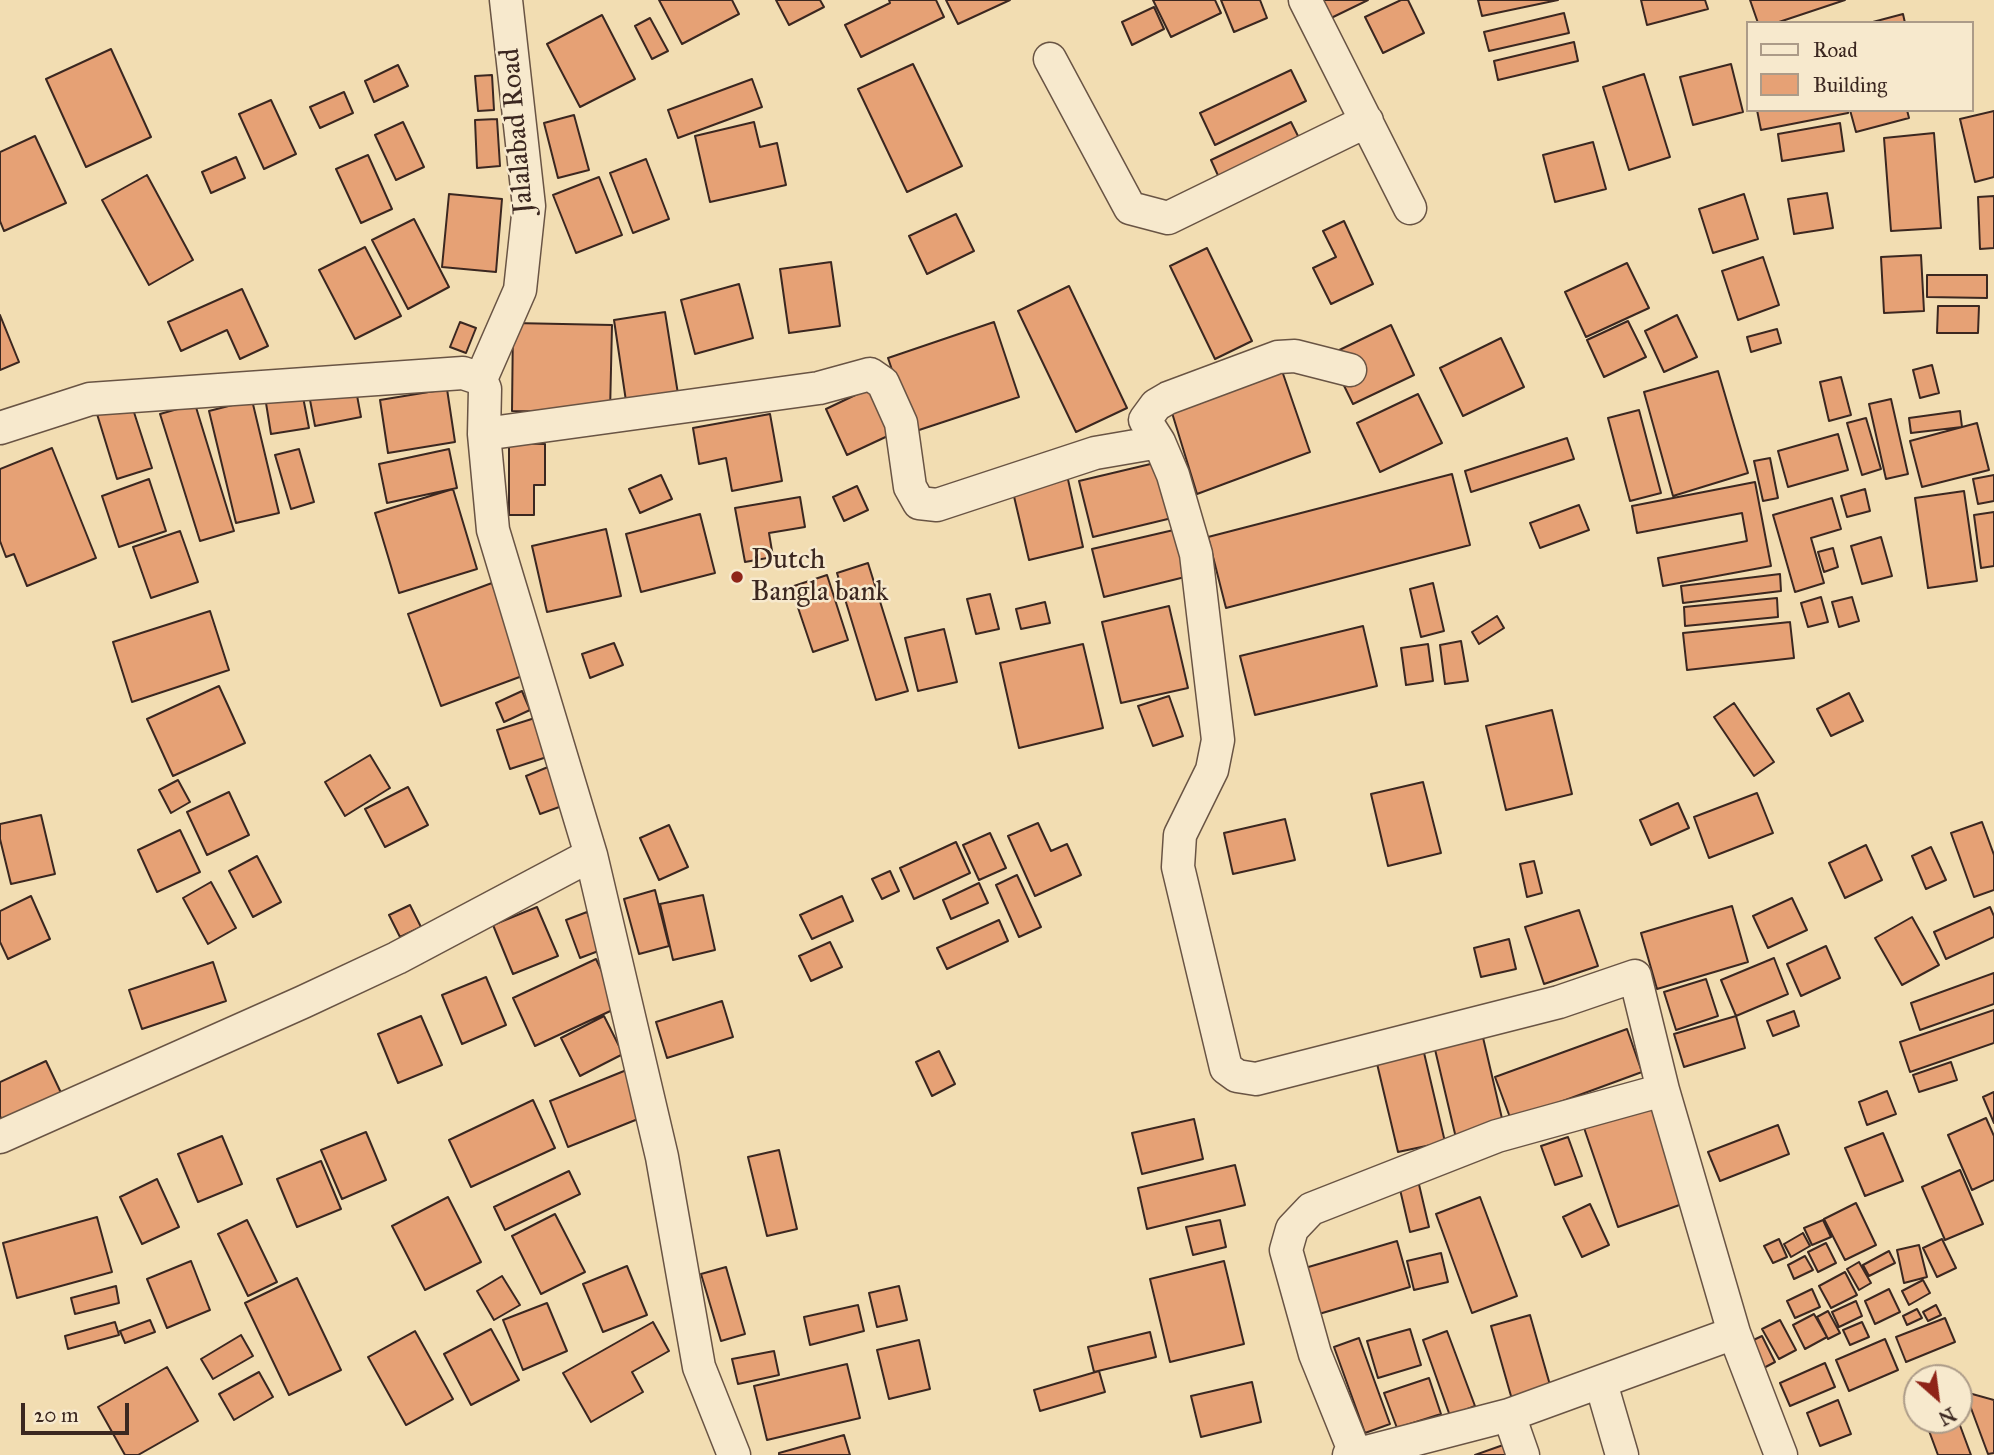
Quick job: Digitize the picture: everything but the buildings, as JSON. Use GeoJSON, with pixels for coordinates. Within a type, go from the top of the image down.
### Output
{"type":"FeatureCollection","features":[{"type":"Feature","properties":{"kind":"street","name":"Jalalabad Road"},"geometry":{"type":"LineString","coordinates":[[481,379],[520,290],[529,206],[506,0]]}},
{"type":"Feature","properties":{"kind":"street"},"geometry":{"type":"LineString","coordinates":[[1305,0],[1410,208]]}},
{"type":"Feature","properties":{"kind":"street"},"geometry":{"type":"LineString","coordinates":[[1050,59],[1130,208],[1168,218],[1367,121]]}},
{"type":"Feature","properties":{"kind":"street"},"geometry":{"type":"LineString","coordinates":[[1350,370],[1295,356],[1279,356],[1168,398],[1156,405],[1145,420],[1159,442],[1173,475],[1196,554],[1218,740],[1212,770],[1180,835],[1178,867],[1226,1068],[1237,1076],[1256,1079],[1559,1002],[1635,976],[1663,1090],[1734,1333],[1781,1455]]}},
{"type":"Feature","properties":{"kind":"street"},"geometry":{"type":"LineString","coordinates":[[0,428],[90,399],[463,373],[481,379],[485,389],[484,434],[493,530],[591,855],[662,1157],[699,1367],[734,1455]]}},
{"type":"Feature","properties":{"kind":"street"},"geometry":{"type":"LineString","coordinates":[[484,434],[819,388],[870,374],[883,383],[901,423],[910,487],[919,503],[937,505],[1095,453],[1159,442]]}},
{"type":"Feature","properties":{"kind":"street"},"geometry":{"type":"LineString","coordinates":[[0,1137],[397,958],[591,855]]}},
{"type":"Feature","properties":{"kind":"street"},"geometry":{"type":"LineString","coordinates":[[1663,1090],[1497,1136],[1311,1209],[1292,1229],[1286,1250],[1315,1354],[1353,1454],[1509,1415],[1734,1333]]}},
{"type":"Feature","properties":{"kind":"street"},"geometry":{"type":"LineString","coordinates":[[1601,1383],[1622,1455]]}},
{"type":"Feature","properties":{"kind":"street"},"geometry":{"type":"LineString","coordinates":[[1509,1415],[1523,1455]]}},
{"type":"Feature","properties":{"kind":"place","name":"Dutch Bangla bank"},"geometry":{"type":"Point","coordinates":[737,577]}}]}
